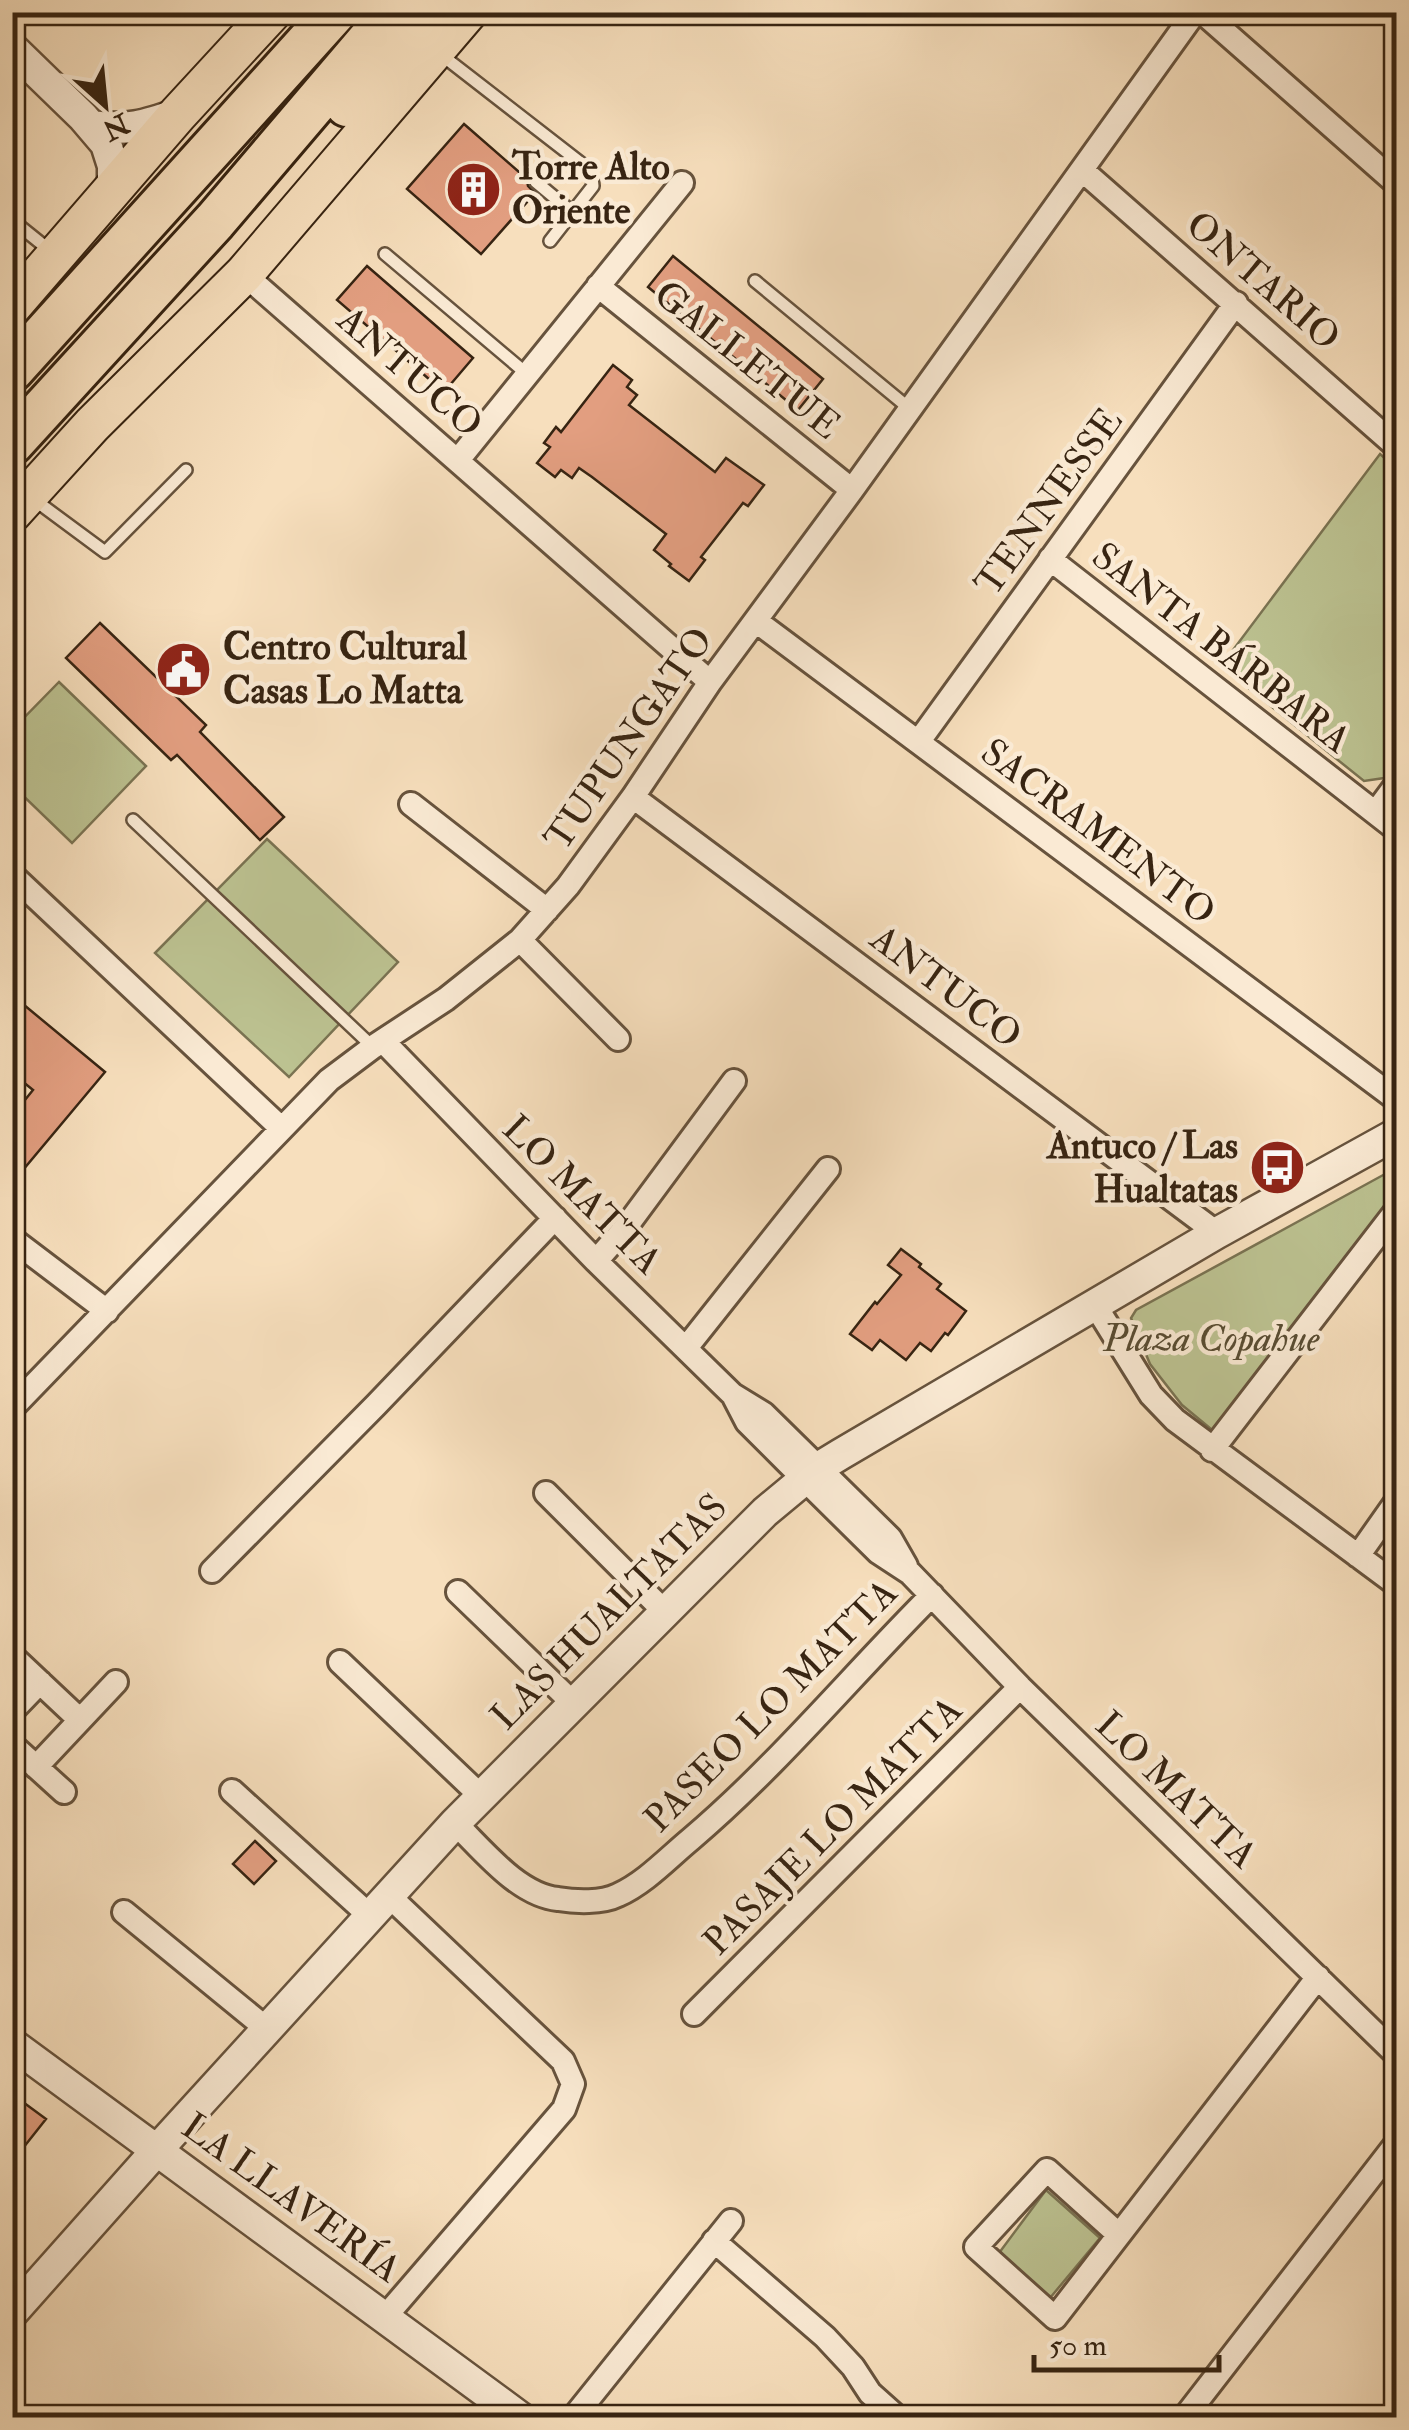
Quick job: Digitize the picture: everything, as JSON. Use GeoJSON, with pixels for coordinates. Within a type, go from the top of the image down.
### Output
{"type":"FeatureCollection","features":[{"type":"Feature","properties":{"kind":"highway"},"geometry":{"type":"LineString","coordinates":[[12,370],[335,12]]}},
{"type":"Feature","properties":{"kind":"highway"},"geometry":{"type":"LineString","coordinates":[[12,443],[216,221],[393,12]]}},
{"type":"Feature","properties":{"kind":"highway"},"geometry":{"type":"LineString","coordinates":[[216,221],[437,31]]}},
{"type":"Feature","properties":{"kind":"main road"},"geometry":{"type":"LineString","coordinates":[[12,306],[272,12]]}},
{"type":"Feature","properties":{"kind":"main road"},"geometry":{"type":"LineString","coordinates":[[20,504],[244,274],[437,31],[468,12]]}},
{"type":"Feature","properties":{"kind":"street"},"geometry":{"type":"LineString","coordinates":[[1198,12],[1396,183]]}},
{"type":"Feature","properties":{"kind":"street","name":"TUPUNGATO"},"geometry":{"type":"LineString","coordinates":[[12,1408],[329,1080],[446,999],[520,940],[568,886],[633,798],[710,682],[1198,12]]}},
{"type":"Feature","properties":{"kind":"street"},"geometry":{"type":"LineString","coordinates":[[19,55],[106,144],[113,166],[113,190]]}},
{"type":"Feature","properties":{"kind":"street"},"geometry":{"type":"LineString","coordinates":[[92,126],[120,130],[178,114]]}},
{"type":"Feature","properties":{"kind":"street","name":"ONTARIO"},"geometry":{"type":"LineString","coordinates":[[1082,170],[1396,446]]}},
{"type":"Feature","properties":{"kind":"street"},"geometry":{"type":"LineString","coordinates":[[458,460],[682,183]]}},
{"type":"Feature","properties":{"kind":"street","name":"ANTUCO"},"geometry":{"type":"LineString","coordinates":[[244,274],[710,682]]}},
{"type":"Feature","properties":{"kind":"street","name":"GALLETUE"},"geometry":{"type":"LineString","coordinates":[[598,286],[852,490]]}},
{"type":"Feature","properties":{"kind":"street","name":"TENNESSE"},"geometry":{"type":"LineString","coordinates":[[918,741],[1236,303]]}},
{"type":"Feature","properties":{"kind":"street","name":"SANTA BÁRBARA"},"geometry":{"type":"LineString","coordinates":[[1050,559],[1396,829]]}},
{"type":"Feature","properties":{"kind":"street","name":"SACRAMENTO"},"geometry":{"type":"LineString","coordinates":[[756,622],[1396,1099]]}},
{"type":"Feature","properties":{"kind":"street"},"geometry":{"type":"LineString","coordinates":[[1376,812],[1396,784]]}},
{"type":"Feature","properties":{"kind":"street","name":"ANTUCO"},"geometry":{"type":"LineString","coordinates":[[633,798],[1217,1233]]}},
{"type":"Feature","properties":{"kind":"street"},"geometry":{"type":"LineString","coordinates":[[410,804],[547,910]]}},
{"type":"Feature","properties":{"kind":"street"},"geometry":{"type":"LineString","coordinates":[[12,875],[281,1128]]}},
{"type":"Feature","properties":{"kind":"street"},"geometry":{"type":"LineString","coordinates":[[520,940],[618,1040]]}},
{"type":"Feature","properties":{"kind":"street","name":"LO MATTA"},"geometry":{"type":"LineString","coordinates":[[379,1044],[733,1395],[746,1422],[811,1473],[878,1552],[910,1573],[1396,2054]]}},
{"type":"Feature","properties":{"kind":"street"},"geometry":{"type":"LineString","coordinates":[[596,1261],[734,1082]]}},
{"type":"Feature","properties":{"kind":"street","name":"LAS HUALTATAS"},"geometry":{"type":"LineString","coordinates":[[12,2313],[456,1823],[765,1512],[811,1473],[1217,1233],[1396,1134]]}},
{"type":"Feature","properties":{"kind":"street"},"geometry":{"type":"LineString","coordinates":[[686,1348],[828,1169]]}},
{"type":"Feature","properties":{"kind":"street"},"geometry":{"type":"LineString","coordinates":[[1212,1450],[1396,1211]]}},
{"type":"Feature","properties":{"kind":"street"},"geometry":{"type":"LineString","coordinates":[[212,1571],[555,1218]]}},
{"type":"Feature","properties":{"kind":"street"},"geometry":{"type":"LineString","coordinates":[[12,1240],[107,1311]]}},
{"type":"Feature","properties":{"kind":"street"},"geometry":{"type":"LineString","coordinates":[[1095,1305],[1151,1395],[1174,1420],[1396,1584]]}},
{"type":"Feature","properties":{"kind":"street"},"geometry":{"type":"LineString","coordinates":[[546,1492],[666,1612]]}},
{"type":"Feature","properties":{"kind":"street"},"geometry":{"type":"LineString","coordinates":[[1358,1556],[1396,1502]]}},
{"type":"Feature","properties":{"kind":"street"},"geometry":{"type":"LineString","coordinates":[[458,1592],[574,1704]]}},
{"type":"Feature","properties":{"kind":"street","name":"PASEO LO MATTA"},"geometry":{"type":"LineString","coordinates":[[456,1823],[523,1887],[540,1895],[557,1900],[604,1900],[620,1895],[734,1803],[932,1595]]}},
{"type":"Feature","properties":{"kind":"street"},"geometry":{"type":"LineString","coordinates":[[12,1656],[80,1720]]}},
{"type":"Feature","properties":{"kind":"street"},"geometry":{"type":"LineString","coordinates":[[340,1662],[482,1796]]}},
{"type":"Feature","properties":{"kind":"street"},"geometry":{"type":"LineString","coordinates":[[12,1711],[40,1682]]}},
{"type":"Feature","properties":{"kind":"street"},"geometry":{"type":"LineString","coordinates":[[36,1767],[116,1682]]}},
{"type":"Feature","properties":{"kind":"street","name":"PASAJE LO MATTA"},"geometry":{"type":"LineString","coordinates":[[694,2014],[1020,1686]]}},
{"type":"Feature","properties":{"kind":"street"},"geometry":{"type":"LineString","coordinates":[[12,1744],[64,1792]]}},
{"type":"Feature","properties":{"kind":"street"},"geometry":{"type":"LineString","coordinates":[[232,1792],[379,1905],[563,2061],[573,2084],[564,2109],[385,2317]]}},
{"type":"Feature","properties":{"kind":"street"},"geometry":{"type":"LineString","coordinates":[[124,1912],[268,2029]]}},
{"type":"Feature","properties":{"kind":"street"},"geometry":{"type":"LineString","coordinates":[[1118,2234],[1047,2170],[976,2247],[1055,2318],[1318,1978]]}},
{"type":"Feature","properties":{"kind":"street","name":"LA LLAVERÍA"},"geometry":{"type":"LineString","coordinates":[[12,2044],[515,2416]]}},
{"type":"Feature","properties":{"kind":"street"},"geometry":{"type":"LineString","coordinates":[[1184,2418],[1396,2144]]}},
{"type":"Feature","properties":{"kind":"street"},"geometry":{"type":"LineString","coordinates":[[573,2418],[731,2221]]}},
{"type":"Feature","properties":{"kind":"street"},"geometry":{"type":"LineString","coordinates":[[714,2241],[825,2337],[870,2393],[898,2418]]}},
{"type":"Feature","properties":{"kind":"lane"},"geometry":{"type":"LineString","coordinates":[[437,31],[592,176],[592,186],[550,241]]}},
{"type":"Feature","properties":{"kind":"lane"},"geometry":{"type":"LineString","coordinates":[[12,96],[19,55]]}},
{"type":"Feature","properties":{"kind":"lane"},"geometry":{"type":"LineString","coordinates":[[536,182],[572,212]]}},
{"type":"Feature","properties":{"kind":"lane"},"geometry":{"type":"LineString","coordinates":[[12,240],[17,223],[56,256]]}},
{"type":"Feature","properties":{"kind":"lane"},"geometry":{"type":"LineString","coordinates":[[385,254],[528,374]]}},
{"type":"Feature","properties":{"kind":"lane"},"geometry":{"type":"LineString","coordinates":[[756,281],[910,409]]}},
{"type":"Feature","properties":{"kind":"lane"},"geometry":{"type":"LineString","coordinates":[[20,504],[105,552],[186,470]]}},
{"type":"Feature","properties":{"kind":"lane"},"geometry":{"type":"LineString","coordinates":[[133,820],[379,1044]]}},
{"type":"Feature","properties":{"kind":"green space"},"geometry":{"type":"Polygon","coordinates":[[[1380,454],[1396,468],[1396,761],[1384,778],[1364,781],[1221,666],[1380,454]]]}},
{"type":"Feature","properties":{"kind":"green space"},"geometry":{"type":"Polygon","coordinates":[[[59,682],[146,766],[72,843],[13,786],[13,729],[59,682]]]}},
{"type":"Feature","properties":{"kind":"green space"},"geometry":{"type":"Polygon","coordinates":[[[267,839],[398,962],[289,1077],[155,953],[267,839]]]}},
{"type":"Feature","properties":{"kind":"green space","name":"Plaza Copahue"},"geometry":{"type":"Polygon","coordinates":[[[1396,1168],[1396,1198],[1217,1434],[1182,1405],[1150,1364],[1131,1318],[1136,1310],[1396,1168]]]}},
{"type":"Feature","properties":{"kind":"green space"},"geometry":{"type":"Polygon","coordinates":[[[1046,2190],[1100,2238],[1050,2298],[999,2253],[1046,2190]]]}},
{"type":"Feature","properties":{"kind":"building","name":"Torre Alto Oriente"},"geometry":{"type":"Polygon","coordinates":[[[464,124],[527,179],[535,193],[481,254],[407,189],[464,124]]]}},
{"type":"Feature","properties":{"kind":"building"},"geometry":{"type":"Polygon","coordinates":[[[673,256],[823,379],[798,410],[648,287],[673,256]]]}},
{"type":"Feature","properties":{"kind":"building"},"geometry":{"type":"Polygon","coordinates":[[[367,266],[473,358],[444,392],[337,300],[367,266]]]}},
{"type":"Feature","properties":{"kind":"building"},"geometry":{"type":"Polygon","coordinates":[[[613,365],[632,380],[627,387],[637,395],[629,405],[715,472],[726,458],[764,485],[748,506],[743,503],[701,557],[705,560],[689,581],[654,550],[666,534],[579,468],[572,478],[561,470],[555,477],[537,463],[550,447],[544,443],[556,427],[561,432],[613,365]]]}},
{"type":"Feature","properties":{"kind":"building"},"geometry":{"type":"Polygon","coordinates":[[[100,623],[206,725],[200,732],[284,817],[260,840],[177,755],[171,760],[66,658],[100,623]]]}},
{"type":"Feature","properties":{"kind":"building"},"geometry":{"type":"Polygon","coordinates":[[[12,995],[105,1072],[12,1183],[12,1116],[33,1090],[12,1073],[21,1056],[12,1050],[12,995]]]}},
{"type":"Feature","properties":{"kind":"building"},"geometry":{"type":"Polygon","coordinates":[[[901,1249],[941,1284],[937,1289],[966,1311],[931,1351],[920,1343],[906,1360],[880,1340],[872,1350],[850,1334],[901,1275],[888,1265],[901,1249]]]}},
{"type":"Feature","properties":{"kind":"building"},"geometry":{"type":"Polygon","coordinates":[[[255,1841],[276,1861],[254,1884],[233,1864],[255,1841]]]}},
{"type":"Feature","properties":{"kind":"building"},"geometry":{"type":"Polygon","coordinates":[[[12,2094],[46,2119],[12,2162],[12,2094]]]}},
{"type":"Feature","properties":{"kind":"place","name":"Torre Alto Oriente"},"geometry":{"type":"Point","coordinates":[473,189]}},
{"type":"Feature","properties":{"kind":"place","name":"Centro Cultural Casas Lo Matta"},"geometry":{"type":"Point","coordinates":[184,669]}},
{"type":"Feature","properties":{"kind":"place","name":"Antuco / Las Hualtatas"},"geometry":{"type":"Point","coordinates":[1277,1168]}}]}
